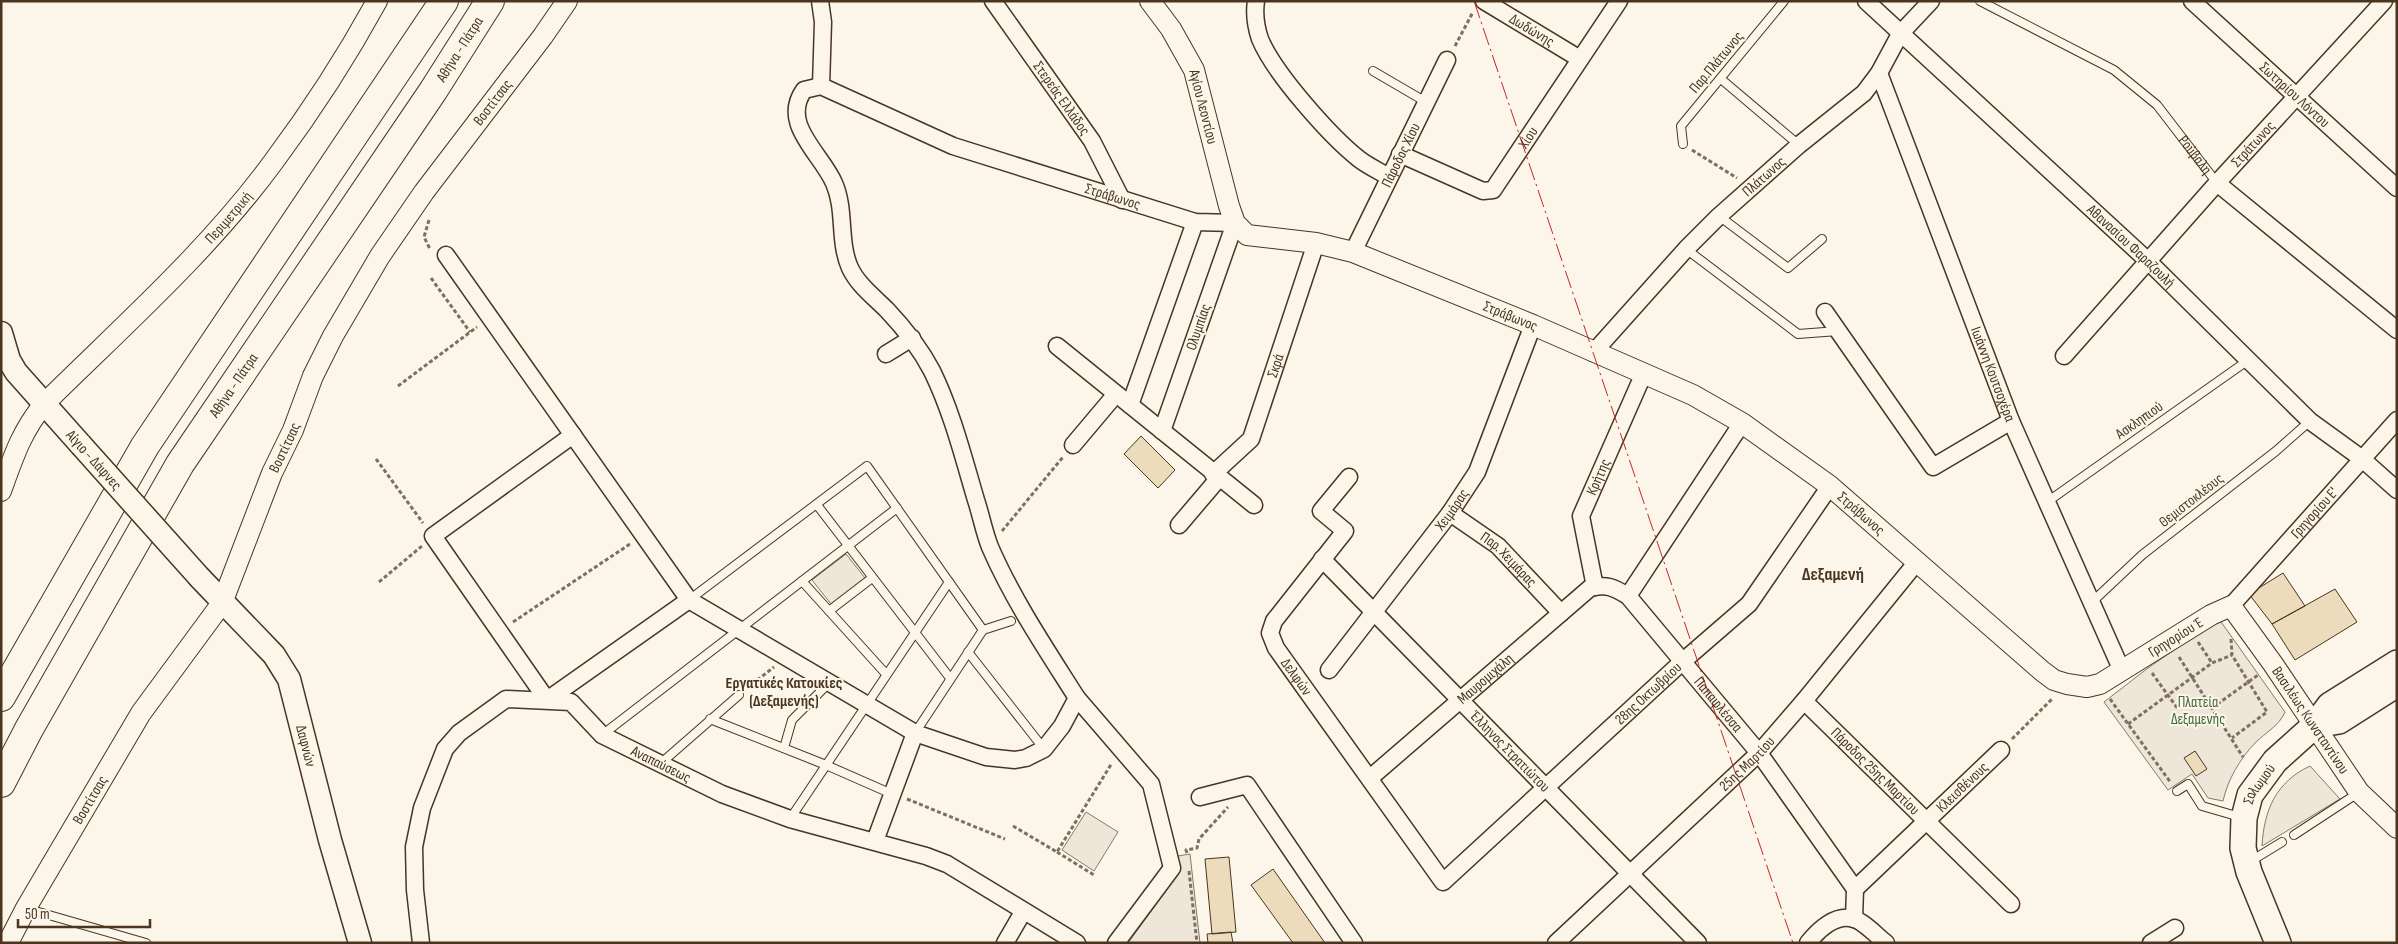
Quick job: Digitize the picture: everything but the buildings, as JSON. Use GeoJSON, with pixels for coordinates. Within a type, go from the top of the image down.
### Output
{"type":"FeatureCollection","features":[{"type":"Feature","properties":{"kind":"highway"},"geometry":{"type":"LineString","coordinates":[[1,697],[145,446],[444,1]]}},
{"type":"Feature","properties":{"kind":"highway","name":"Αθήνα - Πάτρα"},"geometry":{"type":"LineString","coordinates":[[1,784],[29,730],[180,464],[428,99],[490,1]]}},
{"type":"Feature","properties":{"kind":"main road","name":"Αίγιο - Δάφνες"},"geometry":{"type":"LineString","coordinates":[[1,333],[9,360],[16,372],[200,578]]}},
{"type":"Feature","properties":{"kind":"main road","name":"Δαφνών"},"geometry":{"type":"LineString","coordinates":[[200,578],[274,655],[289,679],[330,840],[360,943]]}},
{"type":"Feature","properties":{"kind":"main road","name":"Σολωμού"},"geometry":{"type":"LineString","coordinates":[[2278,943],[2247,864],[2243,840],[2244,818],[2250,795],[2263,774],[2288,748],[2315,725],[2330,705],[2397,663]]}},
{"type":"Feature","properties":{"kind":"main road"},"geometry":{"type":"LineString","coordinates":[[2315,725],[2339,721],[2397,684]]}},
{"type":"Feature","properties":{"kind":"street","name":"Περιμετρική"},"geometry":{"type":"LineString","coordinates":[[1,492],[15,451],[28,424],[44,404],[175,274],[224,221],[268,169],[353,44],[377,1]]}},
{"type":"Feature","properties":{"kind":"street","name":"Βοστίτσας"},"geometry":{"type":"LineString","coordinates":[[8,943],[26,908],[141,713],[222,603],[260,501],[321,360],[380,256],[424,192],[538,43],[567,1]]}},
{"type":"Feature","properties":{"kind":"street"},"geometry":{"type":"LineString","coordinates":[[820,1],[824,22],[821,86],[804,90],[796,102],[796,110],[798,123],[834,183],[841,208],[844,251],[854,275],[912,338],[932,371],[951,416],[990,546],[1035,632],[1077,698],[1151,784],[1172,868],[1116,943]]}},
{"type":"Feature","properties":{"kind":"street","name":"Στερεάς Ελλάδος"},"geometry":{"type":"LineString","coordinates":[[993,1],[1092,141],[1122,200]]}},
{"type":"Feature","properties":{"kind":"street","name":"Αγίου Λεοντίου"},"geometry":{"type":"LineString","coordinates":[[1150,1],[1171,29],[1194,70],[1235,223]]}},
{"type":"Feature","properties":{"kind":"street"},"geometry":{"type":"LineString","coordinates":[[1256,1],[1256,22],[1260,38],[1289,83],[1323,124],[1354,154],[1389,177]]}},
{"type":"Feature","properties":{"kind":"street","name":"Χίου"},"geometry":{"type":"LineString","coordinates":[[1400,154],[1482,192],[1493,190],[1619,1]]}},
{"type":"Feature","properties":{"kind":"street","name":"Αθανασίου Φαραζουλή"},"geometry":{"type":"LineString","coordinates":[[1866,1],[2148,261],[2247,361],[2310,421],[2361,458],[2397,490]]}},
{"type":"Feature","properties":{"kind":"street","name":"Πλάτωνος"},"geometry":{"type":"LineString","coordinates":[[1594,353],[1686,249],[1718,216],[1799,145],[1864,93],[1879,73],[1900,34],[1931,1]]}},
{"type":"Feature","properties":{"kind":"street","name":"Σωτηρίου Λόντου"},"geometry":{"type":"LineString","coordinates":[[2192,1],[2397,188]]}},
{"type":"Feature","properties":{"kind":"street","name":"Στράτωνος"},"geometry":{"type":"LineString","coordinates":[[2064,356],[2217,183],[2384,1]]}},
{"type":"Feature","properties":{"kind":"street","name":"Δωδώνης"},"geometry":{"type":"LineString","coordinates":[[1479,5],[1580,59]]}},
{"type":"Feature","properties":{"kind":"street","name":"Πάροδος Χίου"},"geometry":{"type":"LineString","coordinates":[[1353,252],[1447,60]]}},
{"type":"Feature","properties":{"kind":"street","name":"Ιωάννη Κουτσοχέρα"},"geometry":{"type":"LineString","coordinates":[[1879,73],[2011,420],[2122,670]]}},
{"type":"Feature","properties":{"kind":"street","name":"Στράβωνος"},"geometry":{"type":"LineString","coordinates":[[821,86],[953,146],[1122,200],[1195,222],[1235,223],[1240,230],[1254,237],[1316,243],[1353,252],[1533,325],[1644,373],[1693,395],[1742,423],[1830,486],[1916,563],[2054,680],[2087,687],[2100,684],[2122,670]]}},
{"type":"Feature","properties":{"kind":"street","name":"Ρούβαλη"},"geometry":{"type":"LineString","coordinates":[[2217,183],[2397,330]]}},
{"type":"Feature","properties":{"kind":"street"},"geometry":{"type":"LineString","coordinates":[[1130,405],[1195,222]]}},
{"type":"Feature","properties":{"kind":"street","name":"Ολυμπίας"},"geometry":{"type":"LineString","coordinates":[[1162,431],[1235,223]]}},
{"type":"Feature","properties":{"kind":"street","name":"Σκρά"},"geometry":{"type":"LineString","coordinates":[[1179,525],[1216,476],[1251,439],[1316,243]]}},
{"type":"Feature","properties":{"kind":"street"},"geometry":{"type":"LineString","coordinates":[[439,254],[490,318],[689,600],[915,733],[986,757],[1015,760],[1031,756],[1044,749],[1062,726],[1077,698]]}},
{"type":"Feature","properties":{"kind":"street"},"geometry":{"type":"LineString","coordinates":[[1825,312],[1934,467],[2011,420]]}},
{"type":"Feature","properties":{"kind":"street","name":"Χειμάρας"},"geometry":{"type":"LineString","coordinates":[[1329,670],[1450,512],[1478,472],[1533,325]]}},
{"type":"Feature","properties":{"kind":"street"},"geometry":{"type":"LineString","coordinates":[[886,354],[912,338]]}},
{"type":"Feature","properties":{"kind":"street"},"geometry":{"type":"LineString","coordinates":[[1057,346],[1254,505]]}},
{"type":"Feature","properties":{"kind":"street","name":"Κρήτης"},"geometry":{"type":"LineString","coordinates":[[1599,586],[1581,516],[1644,373]]}},
{"type":"Feature","properties":{"kind":"street"},"geometry":{"type":"LineString","coordinates":[[1073,445],[1116,394]]}},
{"type":"Feature","properties":{"kind":"street","name":"Γρηγορίου Ε'"},"geometry":{"type":"LineString","coordinates":[[2231,606],[2361,458],[2397,420]]}},
{"type":"Feature","properties":{"kind":"street"},"geometry":{"type":"LineString","coordinates":[[1628,596],[1742,423]]}},
{"type":"Feature","properties":{"kind":"street"},"geometry":{"type":"LineString","coordinates":[[573,435],[433,536],[547,700],[689,600]]}},
{"type":"Feature","properties":{"kind":"street","name":"Δελφών"},"geometry":{"type":"LineString","coordinates":[[1349,477],[1321,511],[1344,531],[1274,621],[1270,633],[1276,648],[1444,882]]}},
{"type":"Feature","properties":{"kind":"street","name":"28ης Οκτωβρίου"},"geometry":{"type":"LineString","coordinates":[[1444,882],[1682,662],[1749,604],[1830,486]]}},
{"type":"Feature","properties":{"kind":"street","name":"Παρ. Χειμάρας"},"geometry":{"type":"LineString","coordinates":[[1450,512],[1498,546],[1561,613]]}},
{"type":"Feature","properties":{"kind":"street","name":"Έλληνος Στρατιώτου"},"geometry":{"type":"LineString","coordinates":[[1322,559],[1698,943]]}},
{"type":"Feature","properties":{"kind":"street","name":"25ης Μαρτίου"},"geometry":{"type":"LineString","coordinates":[[1556,943],[1759,753],[1804,701],[1916,563]]}},
{"type":"Feature","properties":{"kind":"street","name":"Παπαφλέσσα"},"geometry":{"type":"LineString","coordinates":[[1599,586],[1612,586],[1628,596],[1759,753],[1855,890]]}},
{"type":"Feature","properties":{"kind":"street","name":"Μαυρομιχάλη"},"geometry":{"type":"LineString","coordinates":[[1370,778],[1590,588],[1599,586]]}},
{"type":"Feature","properties":{"kind":"street","name":"Γρηγορίου Έ"},"geometry":{"type":"LineString","coordinates":[[2122,670],[2211,615],[2231,606]]}},
{"type":"Feature","properties":{"kind":"street","name":"Βασιλέως Κωνσταντίνου"},"geometry":{"type":"LineString","coordinates":[[2231,606],[2315,725],[2359,792],[2397,828]]}},
{"type":"Feature","properties":{"kind":"street","name":"Αναπαύσεως"},"geometry":{"type":"LineString","coordinates":[[421,943],[415,890],[414,847],[422,808],[445,749],[459,733],[506,700],[571,702],[602,735],[722,794],[790,819],[947,864],[1023,912],[1077,943]]}},
{"type":"Feature","properties":{"kind":"street","name":"Πάροδος 25ης Μαρτίου"},"geometry":{"type":"LineString","coordinates":[[1804,701],[2011,904]]}},
{"type":"Feature","properties":{"kind":"street"},"geometry":{"type":"LineString","coordinates":[[875,842],[915,733]]}},
{"type":"Feature","properties":{"kind":"street","name":"Κλεισθένους"},"geometry":{"type":"LineString","coordinates":[[1855,890],[2001,750]]}},
{"type":"Feature","properties":{"kind":"street"},"geometry":{"type":"LineString","coordinates":[[1200,797],[1247,785],[1354,943]]}},
{"type":"Feature","properties":{"kind":"street"},"geometry":{"type":"LineString","coordinates":[[1854,919],[1855,890]]}},
{"type":"Feature","properties":{"kind":"street"},"geometry":{"type":"LineString","coordinates":[[1005,943],[1023,912]]}},
{"type":"Feature","properties":{"kind":"street"},"geometry":{"type":"LineString","coordinates":[[1808,943],[1827,924],[1838,919],[1854,919],[1886,943]]}},
{"type":"Feature","properties":{"kind":"street"},"geometry":{"type":"LineString","coordinates":[[2151,943],[2175,928]]}},
{"type":"Feature","properties":{"kind":"lane","name":"Παρ.Πλάτωνος"},"geometry":{"type":"LineString","coordinates":[[1683,144],[1681,126],[1784,1]]}},
{"type":"Feature","properties":{"kind":"lane","name":"Ρούβαλη"},"geometry":{"type":"LineString","coordinates":[[1980,1],[2114,70],[2157,104],[2217,183]]}},
{"type":"Feature","properties":{"kind":"lane"},"geometry":{"type":"LineString","coordinates":[[1373,71],[1426,102]]}},
{"type":"Feature","properties":{"kind":"lane"},"geometry":{"type":"LineString","coordinates":[[1720,79],[1799,145]]}},
{"type":"Feature","properties":{"kind":"lane"},"geometry":{"type":"LineString","coordinates":[[1718,216],[1788,268],[1822,239]]}},
{"type":"Feature","properties":{"kind":"lane"},"geometry":{"type":"LineString","coordinates":[[1686,249],[1798,334],[1838,331]]}},
{"type":"Feature","properties":{"kind":"lane","name":"Ασκληπιού"},"geometry":{"type":"LineString","coordinates":[[2047,502],[2247,361]]}},
{"type":"Feature","properties":{"kind":"lane","name":"Θεμιστοκλέους"},"geometry":{"type":"LineString","coordinates":[[2091,603],[2142,555],[2276,451],[2310,421]]}},
{"type":"Feature","properties":{"kind":"lane"},"geometry":{"type":"LineString","coordinates":[[689,600],[867,466],[983,630]]}},
{"type":"Feature","properties":{"kind":"lane"},"geometry":{"type":"LineString","coordinates":[[817,505],[950,678]]}},
{"type":"Feature","properties":{"kind":"lane"},"geometry":{"type":"LineString","coordinates":[[602,735],[897,508]]}},
{"type":"Feature","properties":{"kind":"lane"},"geometry":{"type":"LineString","coordinates":[[829,611],[872,578]]}},
{"type":"Feature","properties":{"kind":"lane"},"geometry":{"type":"LineString","coordinates":[[802,581],[886,674]]}},
{"type":"Feature","properties":{"kind":"lane"},"geometry":{"type":"LineString","coordinates":[[790,819],[949,582]]}},
{"type":"Feature","properties":{"kind":"lane"},"geometry":{"type":"LineString","coordinates":[[915,733],[983,630],[1012,621]]}},
{"type":"Feature","properties":{"kind":"lane"},"geometry":{"type":"LineString","coordinates":[[968,652],[1044,749]]}},
{"type":"Feature","properties":{"kind":"lane"},"geometry":{"type":"LineString","coordinates":[[784,748],[792,720],[830,683]]}},
{"type":"Feature","properties":{"kind":"lane"},"geometry":{"type":"LineString","coordinates":[[660,764],[739,694]]}},
{"type":"Feature","properties":{"kind":"lane"},"geometry":{"type":"LineString","coordinates":[[710,719],[826,765],[892,794]]}},
{"type":"Feature","properties":{"kind":"lane"},"geometry":{"type":"LineString","coordinates":[[2175,789],[2188,784],[2202,806],[2244,818]]}},
{"type":"Feature","properties":{"kind":"lane"},"geometry":{"type":"LineString","coordinates":[[2294,835],[2359,792]]}},
{"type":"Feature","properties":{"kind":"lane"},"geometry":{"type":"LineString","coordinates":[[2247,864],[2282,842]]}},
{"type":"Feature","properties":{"kind":"lane"},"geometry":{"type":"LineString","coordinates":[[26,908],[146,943]]}},
{"type":"Feature","properties":{"kind":"path"},"geometry":{"type":"LineString","coordinates":[[1447,60],[1479,5]]}},
{"type":"Feature","properties":{"kind":"path"},"geometry":{"type":"LineString","coordinates":[[1683,144],[1752,186]]}},
{"type":"Feature","properties":{"kind":"path"},"geometry":{"type":"LineString","coordinates":[[424,192],[432,205],[424,238],[439,254]]}},
{"type":"Feature","properties":{"kind":"path"},"geometry":{"type":"LineString","coordinates":[[431,278],[470,332]]}},
{"type":"Feature","properties":{"kind":"path"},"geometry":{"type":"LineString","coordinates":[[398,386],[490,318]]}},
{"type":"Feature","properties":{"kind":"path"},"geometry":{"type":"LineString","coordinates":[[1005,528],[1073,445]]}},
{"type":"Feature","properties":{"kind":"path"},"geometry":{"type":"LineString","coordinates":[[376,459],[433,536],[379,582]]}},
{"type":"Feature","properties":{"kind":"path"},"geometry":{"type":"LineString","coordinates":[[499,631],[643,535]]}},
{"type":"Feature","properties":{"kind":"path"},"geometry":{"type":"LineString","coordinates":[[2231,606],[2232,655],[2250,681],[2267,712],[2232,738]]}},
{"type":"Feature","properties":{"kind":"path"},"geometry":{"type":"LineString","coordinates":[[2193,636],[2212,663]]}},
{"type":"Feature","properties":{"kind":"path"},"geometry":{"type":"LineString","coordinates":[[2128,724],[2212,663],[2232,655]]}},
{"type":"Feature","properties":{"kind":"path"},"geometry":{"type":"LineString","coordinates":[[739,694],[786,657]]}},
{"type":"Feature","properties":{"kind":"path"},"geometry":{"type":"LineString","coordinates":[[2179,657],[2243,758]]}},
{"type":"Feature","properties":{"kind":"path"},"geometry":{"type":"LineString","coordinates":[[2142,658],[2178,709]]}},
{"type":"Feature","properties":{"kind":"path"},"geometry":{"type":"LineString","coordinates":[[2212,708],[2259,674]]}},
{"type":"Feature","properties":{"kind":"path","name":"Κλεισθένους"},"geometry":{"type":"LineString","coordinates":[[2001,750],[2067,684]]}},
{"type":"Feature","properties":{"kind":"path"},"geometry":{"type":"LineString","coordinates":[[2100,684],[2175,789]]}},
{"type":"Feature","properties":{"kind":"path"},"geometry":{"type":"LineString","coordinates":[[1057,852],[1121,748]]}},
{"type":"Feature","properties":{"kind":"path"},"geometry":{"type":"LineString","coordinates":[[1187,855],[1186,850],[1197,848],[1199,839],[1247,785]]}},
{"type":"Feature","properties":{"kind":"path"},"geometry":{"type":"LineString","coordinates":[[892,794],[1005,839]]}},
{"type":"Feature","properties":{"kind":"path"},"geometry":{"type":"LineString","coordinates":[[1013,826],[1094,875]]}},
{"type":"Feature","properties":{"kind":"path"},"geometry":{"type":"LineString","coordinates":[[1188,863],[1196,943]]}},
{"type":"Feature","properties":{"kind":"green space"},"geometry":{"type":"Polygon","coordinates":[[[846,554],[865,578],[831,604],[812,580],[846,554]]]}},
{"type":"Feature","properties":{"kind":"green space","name":"Πλατεία Δεξαμενής"},"geometry":{"type":"Polygon","coordinates":[[[2219,619],[2285,712],[2276,725],[2255,743],[2244,756],[2231,777],[2223,801],[2208,798],[2192,774],[2168,790],[2104,702],[2148,668],[2219,619]]]}},
{"type":"Feature","properties":{"kind":"green space"},"geometry":{"type":"Polygon","coordinates":[[[2310,766],[2340,799],[2262,846],[2269,809],[2280,789],[2288,780],[2310,766]]]}},
{"type":"Feature","properties":{"kind":"green space"},"geometry":{"type":"Polygon","coordinates":[[[1086,812],[1118,832],[1094,871],[1062,850],[1086,812]]]}},
{"type":"Feature","properties":{"kind":"green space"},"geometry":{"type":"Polygon","coordinates":[[[1190,854],[1200,943],[1128,943],[1179,873],[1178,856],[1190,854]]]}},
{"type":"Feature","properties":{"kind":"power"},"geometry":{"type":"LineString","coordinates":[[1474,1],[1793,943]]}},
{"type":"Feature","properties":{"kind":"district","name":"Δεξαμενή"},"geometry":{"type":"Point","coordinates":[1833,574]}},
{"type":"Feature","properties":{"kind":"district","name":"Εργατικές Κατοικίες (Δεξαμενής)"},"geometry":{"type":"Point","coordinates":[784,691]}}]}
